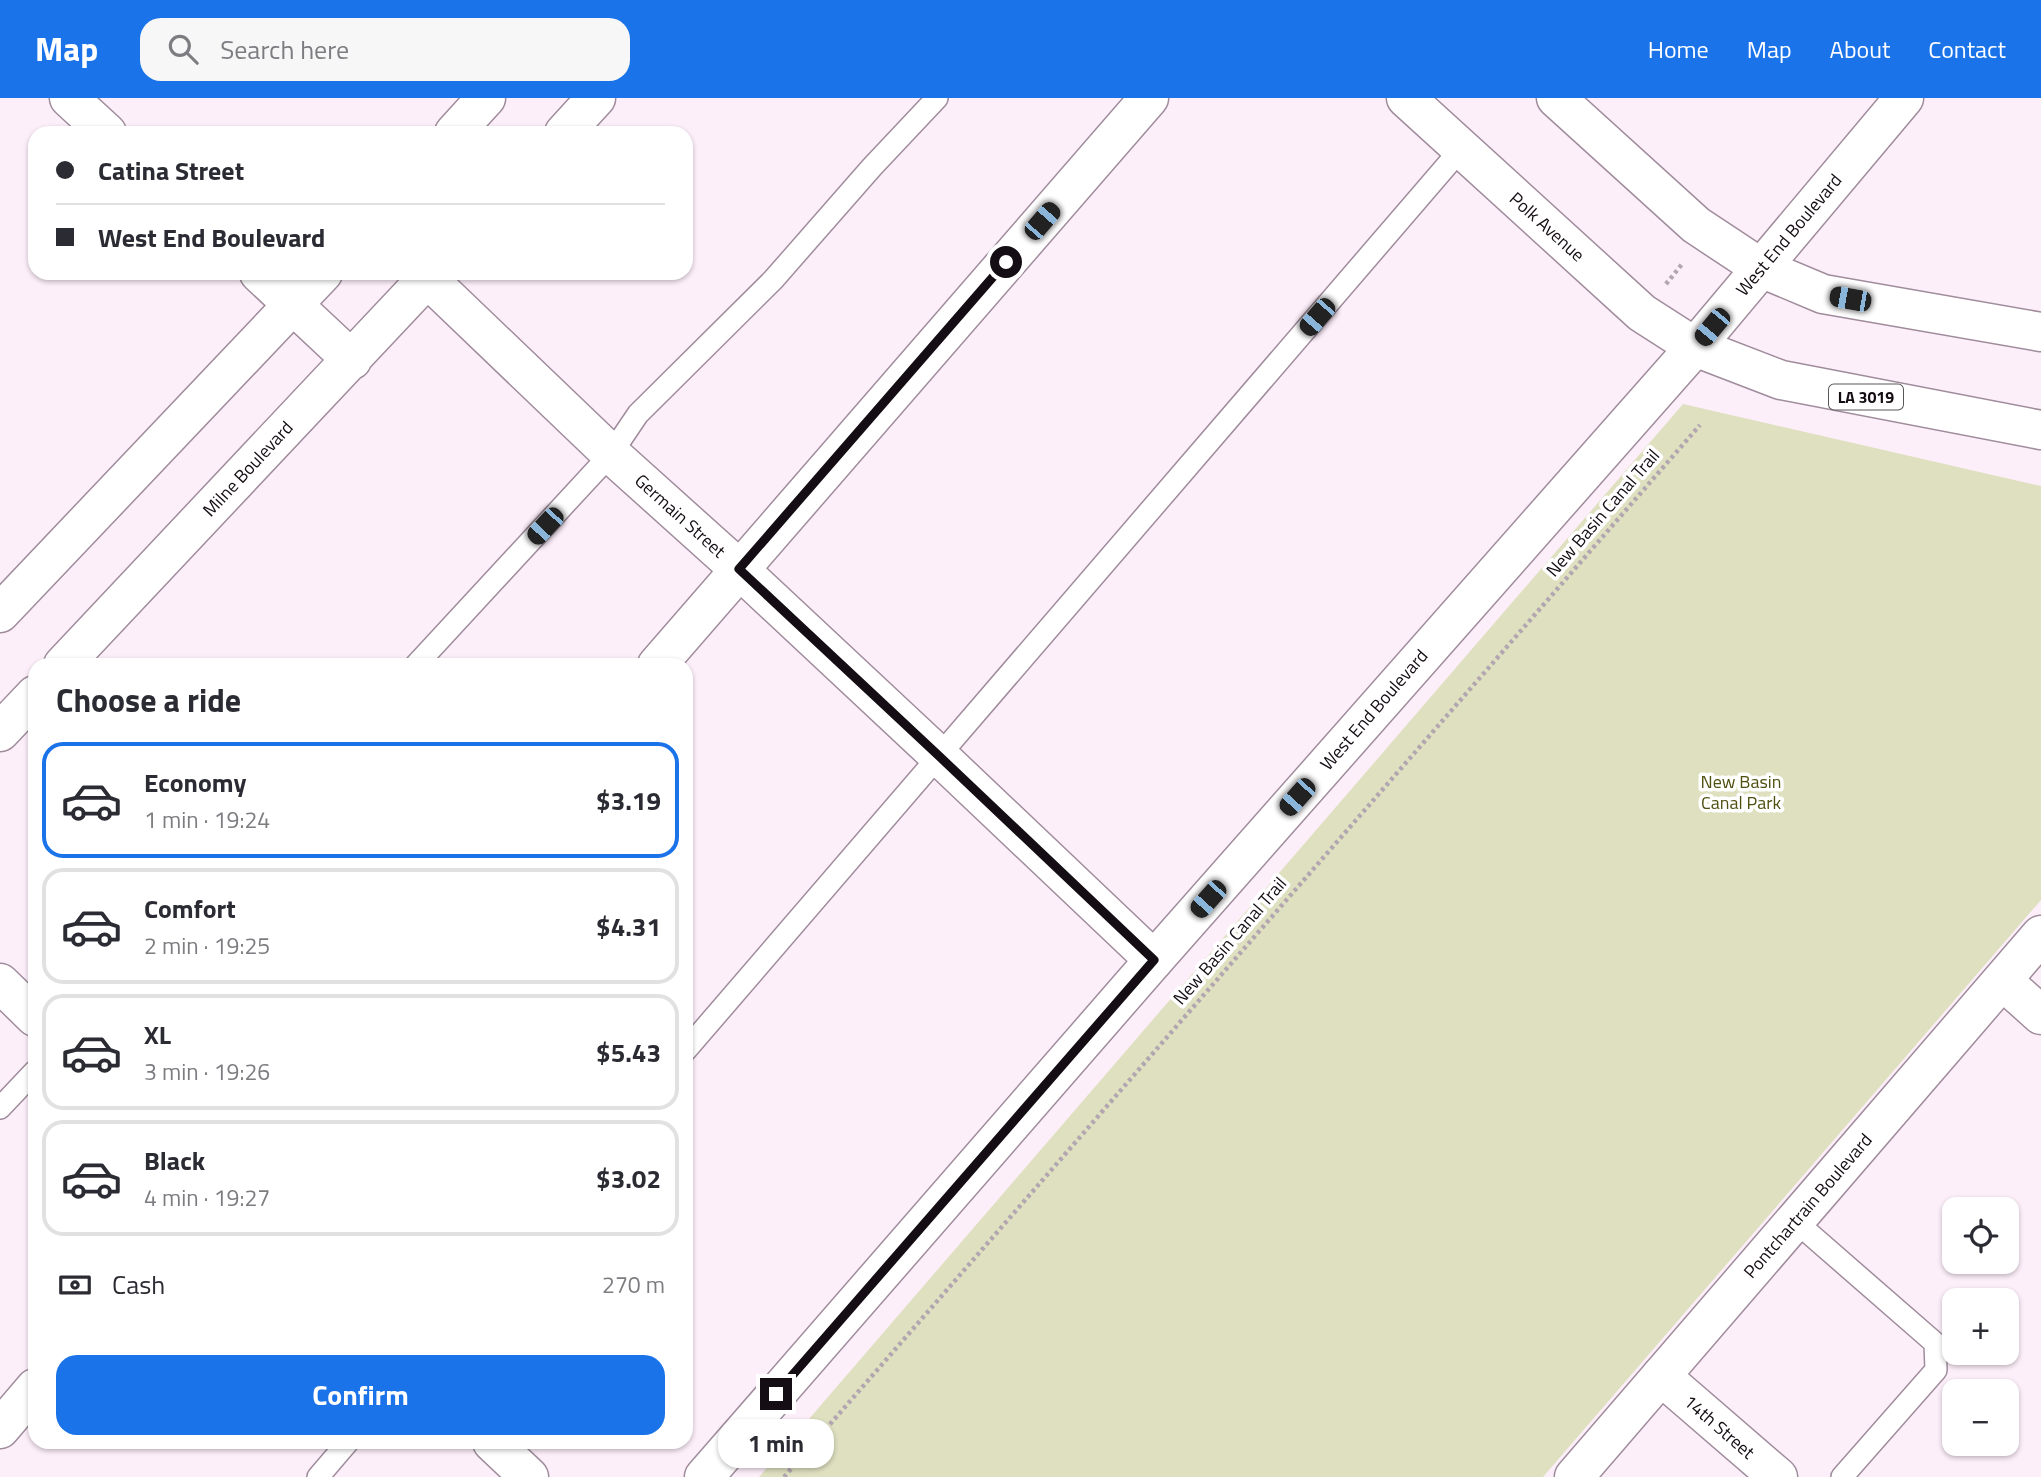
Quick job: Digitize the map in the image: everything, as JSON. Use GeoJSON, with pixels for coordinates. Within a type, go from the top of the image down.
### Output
{"type":"FeatureCollection","features":[{"type":"Feature","properties":{"kind":"street"},"geometry":{"type":"LineString","coordinates":[[69,98],[99,126]]}},
{"type":"Feature","properties":{"kind":"street"},"geometry":{"type":"LineString","coordinates":[[460,126],[486,98]]}},
{"type":"Feature","properties":{"kind":"street"},"geometry":{"type":"LineString","coordinates":[[570,126],[596,98]]}},
{"type":"Feature","properties":{"kind":"street"},"geometry":{"type":"LineString","coordinates":[[663,658],[1149,98]]}},
{"type":"Feature","properties":{"kind":"street","name":"Polk Avenue"},"geometry":{"type":"LineString","coordinates":[[1406,98],[1642,313],[1695,346]]}},
{"type":"Feature","properties":{"kind":"street"},"geometry":{"type":"LineString","coordinates":[[1556,98],[1696,225],[1761,268],[1823,294],[2041,332]]}},
{"type":"Feature","properties":{"kind":"street","name":"West End Boulevard"},"geometry":{"type":"LineString","coordinates":[[704,1477],[1154,960],[1695,346],[1904,98]]}},
{"type":"Feature","properties":{"kind":"street"},"geometry":{"type":"LineString","coordinates":[[266,280],[352,360]]}},
{"type":"Feature","properties":{"kind":"street"},"geometry":{"type":"LineString","coordinates":[[0,613],[316,280]]}},
{"type":"Feature","properties":{"kind":"street","name":"Milne Boulevard"},"geometry":{"type":"LineString","coordinates":[[70,658],[352,360],[423,280]]}},
{"type":"Feature","properties":{"kind":"street","name":"Germain Street"},"geometry":{"type":"LineString","coordinates":[[432,280],[611,454],[739,569],[1154,960]]}},
{"type":"Feature","properties":{"kind":"street","name":"LA 3019"},"geometry":{"type":"LineString","coordinates":[[1695,346],[1781,380],[2041,430]]}},
{"type":"Feature","properties":{"kind":"street"},"geometry":{"type":"LineString","coordinates":[[1994,421],[2041,412]]}},
{"type":"Feature","properties":{"kind":"street"},"geometry":{"type":"LineString","coordinates":[[0,732],[28,702]]}},
{"type":"Feature","properties":{"kind":"street","name":"Pontchartrain Boulevard"},"geometry":{"type":"LineString","coordinates":[[1574,1477],[2041,935]]}},
{"type":"Feature","properties":{"kind":"street"},"geometry":{"type":"LineString","coordinates":[[2003,981],[2041,1014]]}},
{"type":"Feature","properties":{"kind":"street"},"geometry":{"type":"LineString","coordinates":[[0,983],[28,1010]]}},
{"type":"Feature","properties":{"kind":"street","name":"14th Street"},"geometry":{"type":"LineString","coordinates":[[1661,1376],[1778,1477]]}},
{"type":"Feature","properties":{"kind":"street"},"geometry":{"type":"LineString","coordinates":[[0,1429],[28,1396]]}},
{"type":"Feature","properties":{"kind":"street"},"geometry":{"type":"LineString","coordinates":[[499,1449],[529,1477]]}},
{"type":"Feature","properties":{"kind":"lane"},"geometry":{"type":"LineString","coordinates":[[422,658],[611,454],[638,414],[773,280],[937,98]]}},
{"type":"Feature","properties":{"kind":"lane"},"geometry":{"type":"LineString","coordinates":[[693,1041],[1461,149]]}},
{"type":"Feature","properties":{"kind":"lane"},"geometry":{"type":"LineString","coordinates":[[0,1108],[28,1078]]}},
{"type":"Feature","properties":{"kind":"lane"},"geometry":{"type":"LineString","coordinates":[[1795,1220],[1935,1343],[1936,1370],[1842,1477]]}},
{"type":"Feature","properties":{"kind":"lane"},"geometry":{"type":"LineString","coordinates":[[318,1477],[342,1449]]}},
{"type":"Feature","properties":{"kind":"path"},"geometry":{"type":"LineString","coordinates":[[1664,286],[1687,258]]}},
{"type":"Feature","properties":{"kind":"path","name":"New Basin Canal Trail"},"geometry":{"type":"LineString","coordinates":[[784,1477],[1700,425]]}},
{"type":"Feature","properties":{"kind":"green space","name":"New Basin Canal Park"},"geometry":{"type":"Polygon","coordinates":[[[1683,404],[2041,486],[2041,900],[1543,1477],[759,1477],[1683,404]]]}},
{"type":"Feature","properties":{"kind":"route"},"geometry":{"type":"LineString","coordinates":[[776,1394],[1154,960],[739,569],[1006,262]]}}]}
